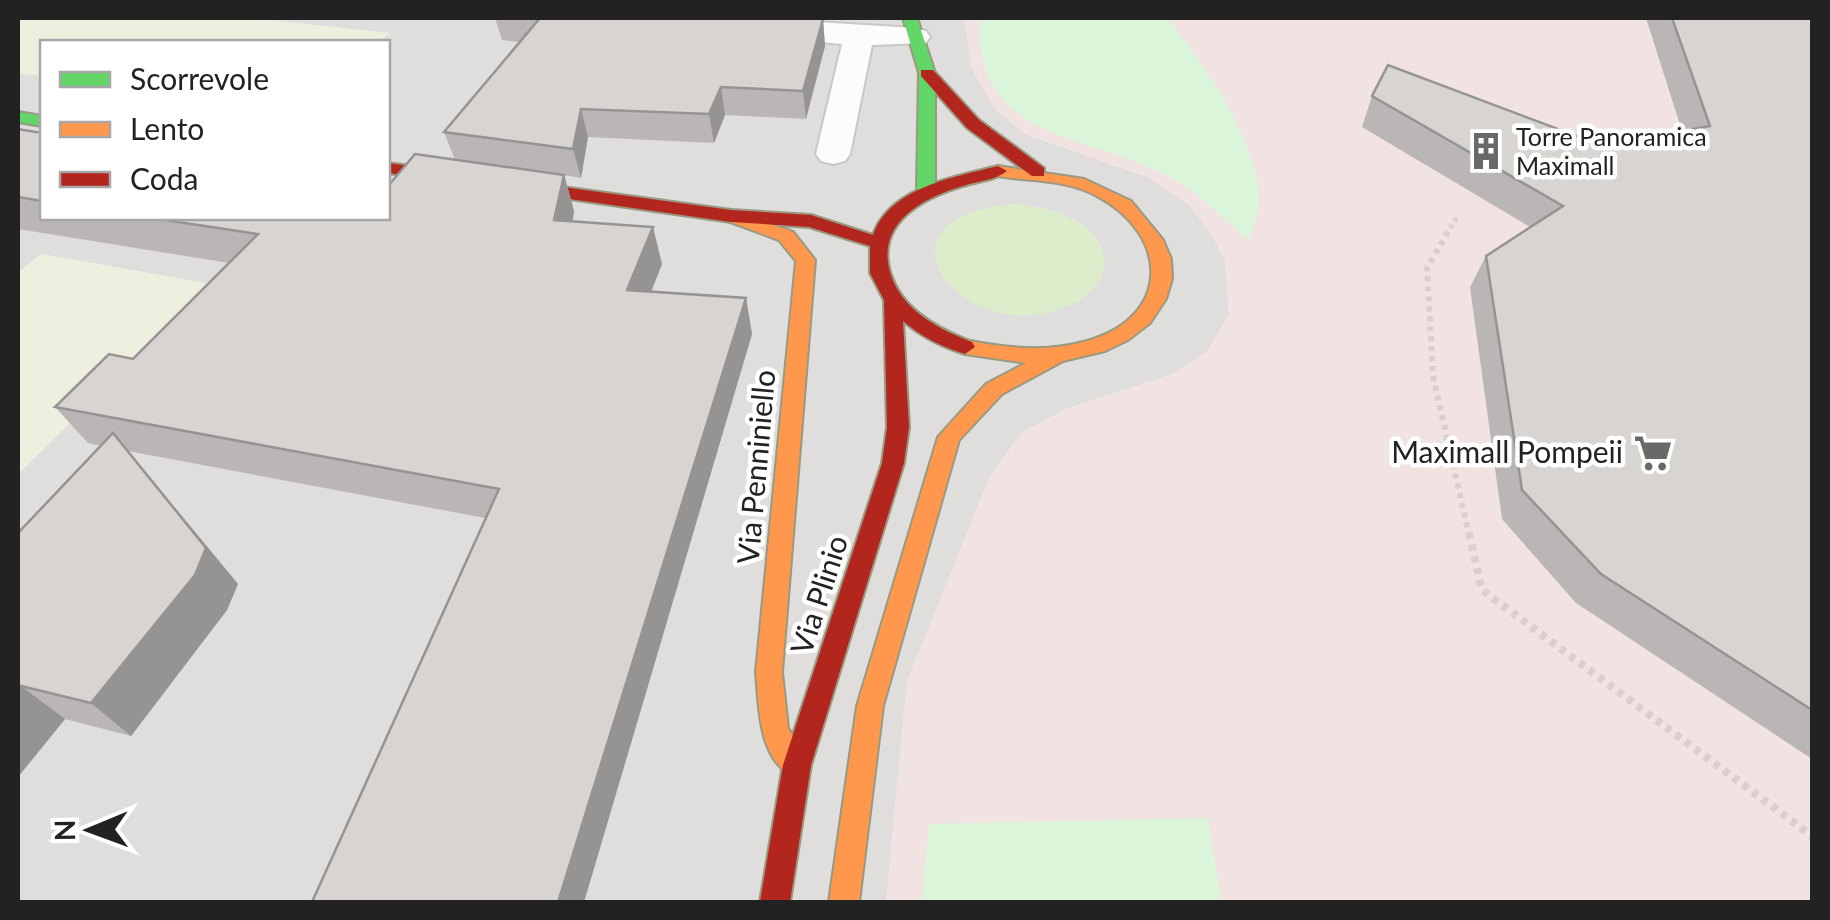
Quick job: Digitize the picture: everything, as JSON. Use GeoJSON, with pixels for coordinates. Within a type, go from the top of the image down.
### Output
{"type":"FeatureCollection","features":[{"type":"Feature","properties":{"kind":"main road"},"geometry":{"type":"LineString","coordinates":[[913,27],[927,73],[926,189]]}},
{"type":"Feature","properties":{"kind":"main road"},"geometry":{"type":"LineString","coordinates":[[927,73],[973,124],[1038,172]]}},
{"type":"Feature","properties":{"kind":"main road","name":"Via Penniniello"},"geometry":{"type":"LineString","coordinates":[[390,168],[731,216],[811,220],[877,242]]}},
{"type":"Feature","properties":{"kind":"main road"},"geometry":{"type":"LineString","coordinates":[[844,902],[870,706],[949,437],[994,390],[1056,357],[1100,346],[1135,327],[1157,301],[1165,272],[1158,244],[1141,218],[1113,196],[1078,181],[1038,172],[998,171],[959,176],[926,189],[886,221],[877,242]]}},
{"type":"Feature","properties":{"kind":"main road","name":"Via Penniniello"},"geometry":{"type":"LineString","coordinates":[[731,216],[792,238],[802,246],[806,260],[769,672],[775,732],[798,765]]}},
{"type":"Feature","properties":{"kind":"main road","name":"Via Plinio"},"geometry":{"type":"LineString","coordinates":[[775,902],[798,765],[893,463],[898,428],[892,304],[876,273],[877,242]]}},
{"type":"Feature","properties":{"kind":"main road"},"geometry":{"type":"LineString","coordinates":[[892,304],[921,329],[960,348],[1008,357],[1056,357]]}},
{"type":"Feature","properties":{"kind":"lane"},"geometry":{"type":"LineString","coordinates":[[656,18],[859,36],[913,27]]}},
{"type":"Feature","properties":{"kind":"lane"},"geometry":{"type":"LineString","coordinates":[[832,154],[859,36]]}},
{"type":"Feature","properties":{"kind":"path"},"geometry":{"type":"LineString","coordinates":[[1457,216],[1427,268],[1432,358],[1482,590],[1812,836]]}},
{"type":"Feature","properties":{"kind":"shaded area"},"geometry":{"type":"Polygon","coordinates":[[[249,18],[965,18],[971,67],[995,109],[1025,134],[1150,178],[1189,205],[1211,233],[1225,261],[1229,315],[1206,353],[1171,375],[1065,409],[907,681],[886,902],[18,902],[18,474],[210,284],[41,254],[18,273],[18,73],[40,76],[40,220],[390,220],[390,40],[381,40],[388,33],[249,18]]]}},
{"type":"Feature","properties":{"kind":"shaded area"},"geometry":{"type":"Polygon","coordinates":[[[965,18],[1812,18],[1812,902],[886,902],[907,681],[989,478],[1021,433],[1065,409],[1171,375],[1206,353],[1229,315],[1225,261],[1211,233],[1189,205],[1150,178],[1025,134],[995,109],[971,67],[965,18]]]}},
{"type":"Feature","properties":{"kind":"green space"},"geometry":{"type":"Polygon","coordinates":[[[18,18],[249,18],[389,33],[381,40],[40,40],[40,76],[18,73],[18,18]]]}},
{"type":"Feature","properties":{"kind":"green space"},"geometry":{"type":"Polygon","coordinates":[[[979,18],[1166,18],[1197,57],[1242,135],[1258,187],[1258,210],[1249,240],[1178,182],[1046,130],[1019,114],[997,92],[983,61],[979,18]]]}},
{"type":"Feature","properties":{"kind":"green space"},"geometry":{"type":"Polygon","coordinates":[[[1014,204],[1070,217],[1093,234],[1101,246],[1104,267],[1100,280],[1087,295],[1037,315],[999,313],[968,300],[945,280],[935,256],[941,233],[966,215],[1014,204]]]}},
{"type":"Feature","properties":{"kind":"green space"},"geometry":{"type":"Polygon","coordinates":[[[41,254],[211,284],[18,474],[18,273],[41,254]]]}},
{"type":"Feature","properties":{"kind":"green space"},"geometry":{"type":"Polygon","coordinates":[[[1208,818],[1221,902],[922,902],[929,824],[1208,818]]]}},
{"type":"Feature","properties":{"kind":"building"},"geometry":{"type":"Polygon","coordinates":[[[540,18],[823,19],[803,91],[721,87],[709,114],[581,109],[573,149],[444,132],[540,18]]]}},
{"type":"Feature","properties":{"kind":"building","name":"Maximall Pompeii"},"geometry":{"type":"Polygon","coordinates":[[[1672,18],[1812,18],[1812,710],[1601,574],[1522,490],[1486,256],[1563,206],[1372,96],[1388,65],[1603,146],[1710,126],[1672,18]]]}},
{"type":"Feature","properties":{"kind":"building"},"geometry":{"type":"Polygon","coordinates":[[[18,129],[40,133],[40,201],[18,197],[18,129]]]}},
{"type":"Feature","properties":{"kind":"building"},"geometry":{"type":"Polygon","coordinates":[[[415,154],[564,175],[554,220],[653,227],[627,290],[746,298],[558,902],[312,902],[499,489],[55,407],[109,354],[133,359],[258,234],[165,220],[390,220],[390,184],[415,154]]]}},
{"type":"Feature","properties":{"kind":"building"},"geometry":{"type":"Polygon","coordinates":[[[113,433],[206,548],[195,575],[91,703],[21,686],[18,691],[18,533],[113,433]]]}},
{"type":"Feature","properties":{"kind":"traffic: fast"},"geometry":{"type":"LineString","coordinates":[[910,18],[927,73],[926,189]]}},
{"type":"Feature","properties":{"kind":"traffic: fast"},"geometry":{"type":"LineString","coordinates":[[18,117],[40,121]]}},
{"type":"Feature","properties":{"kind":"traffic: slow"},"geometry":{"type":"LineString","coordinates":[[965,347],[1030,356],[1098,346],[1143,318],[1156,299],[1162,279],[1161,259],[1154,240],[1124,205],[1078,182],[998,171]]}},
{"type":"Feature","properties":{"kind":"traffic: slow"},"geometry":{"type":"LineString","coordinates":[[731,216],[786,236],[806,260],[769,672],[775,732],[797,765]]}},
{"type":"Feature","properties":{"kind":"traffic: slow"},"geometry":{"type":"LineString","coordinates":[[844,902],[870,706],[949,437],[994,389],[1054,358]]}},
{"type":"Feature","properties":{"kind":"traffic: jam"},"geometry":{"type":"LineString","coordinates":[[927,73],[973,124],[1038,172]]}},
{"type":"Feature","properties":{"kind":"traffic: jam"},"geometry":{"type":"LineString","coordinates":[[390,168],[731,216],[811,221],[877,242]]}},
{"type":"Feature","properties":{"kind":"traffic: jam"},"geometry":{"type":"LineString","coordinates":[[965,347],[930,331],[899,306],[887,290],[878,255],[887,222],[904,206],[942,187],[998,171]]}},
{"type":"Feature","properties":{"kind":"traffic: jam"},"geometry":{"type":"LineString","coordinates":[[775,902],[797,765],[893,463],[898,427],[892,304]]}},
{"type":"Feature","properties":{"kind":"place","name":"Torre Panoramica Maximall"},"geometry":{"type":"Point","coordinates":[1486,151]}},
{"type":"Feature","properties":{"kind":"place","name":"Maximall Pompeii"},"geometry":{"type":"Point","coordinates":[1653,453]}}]}
